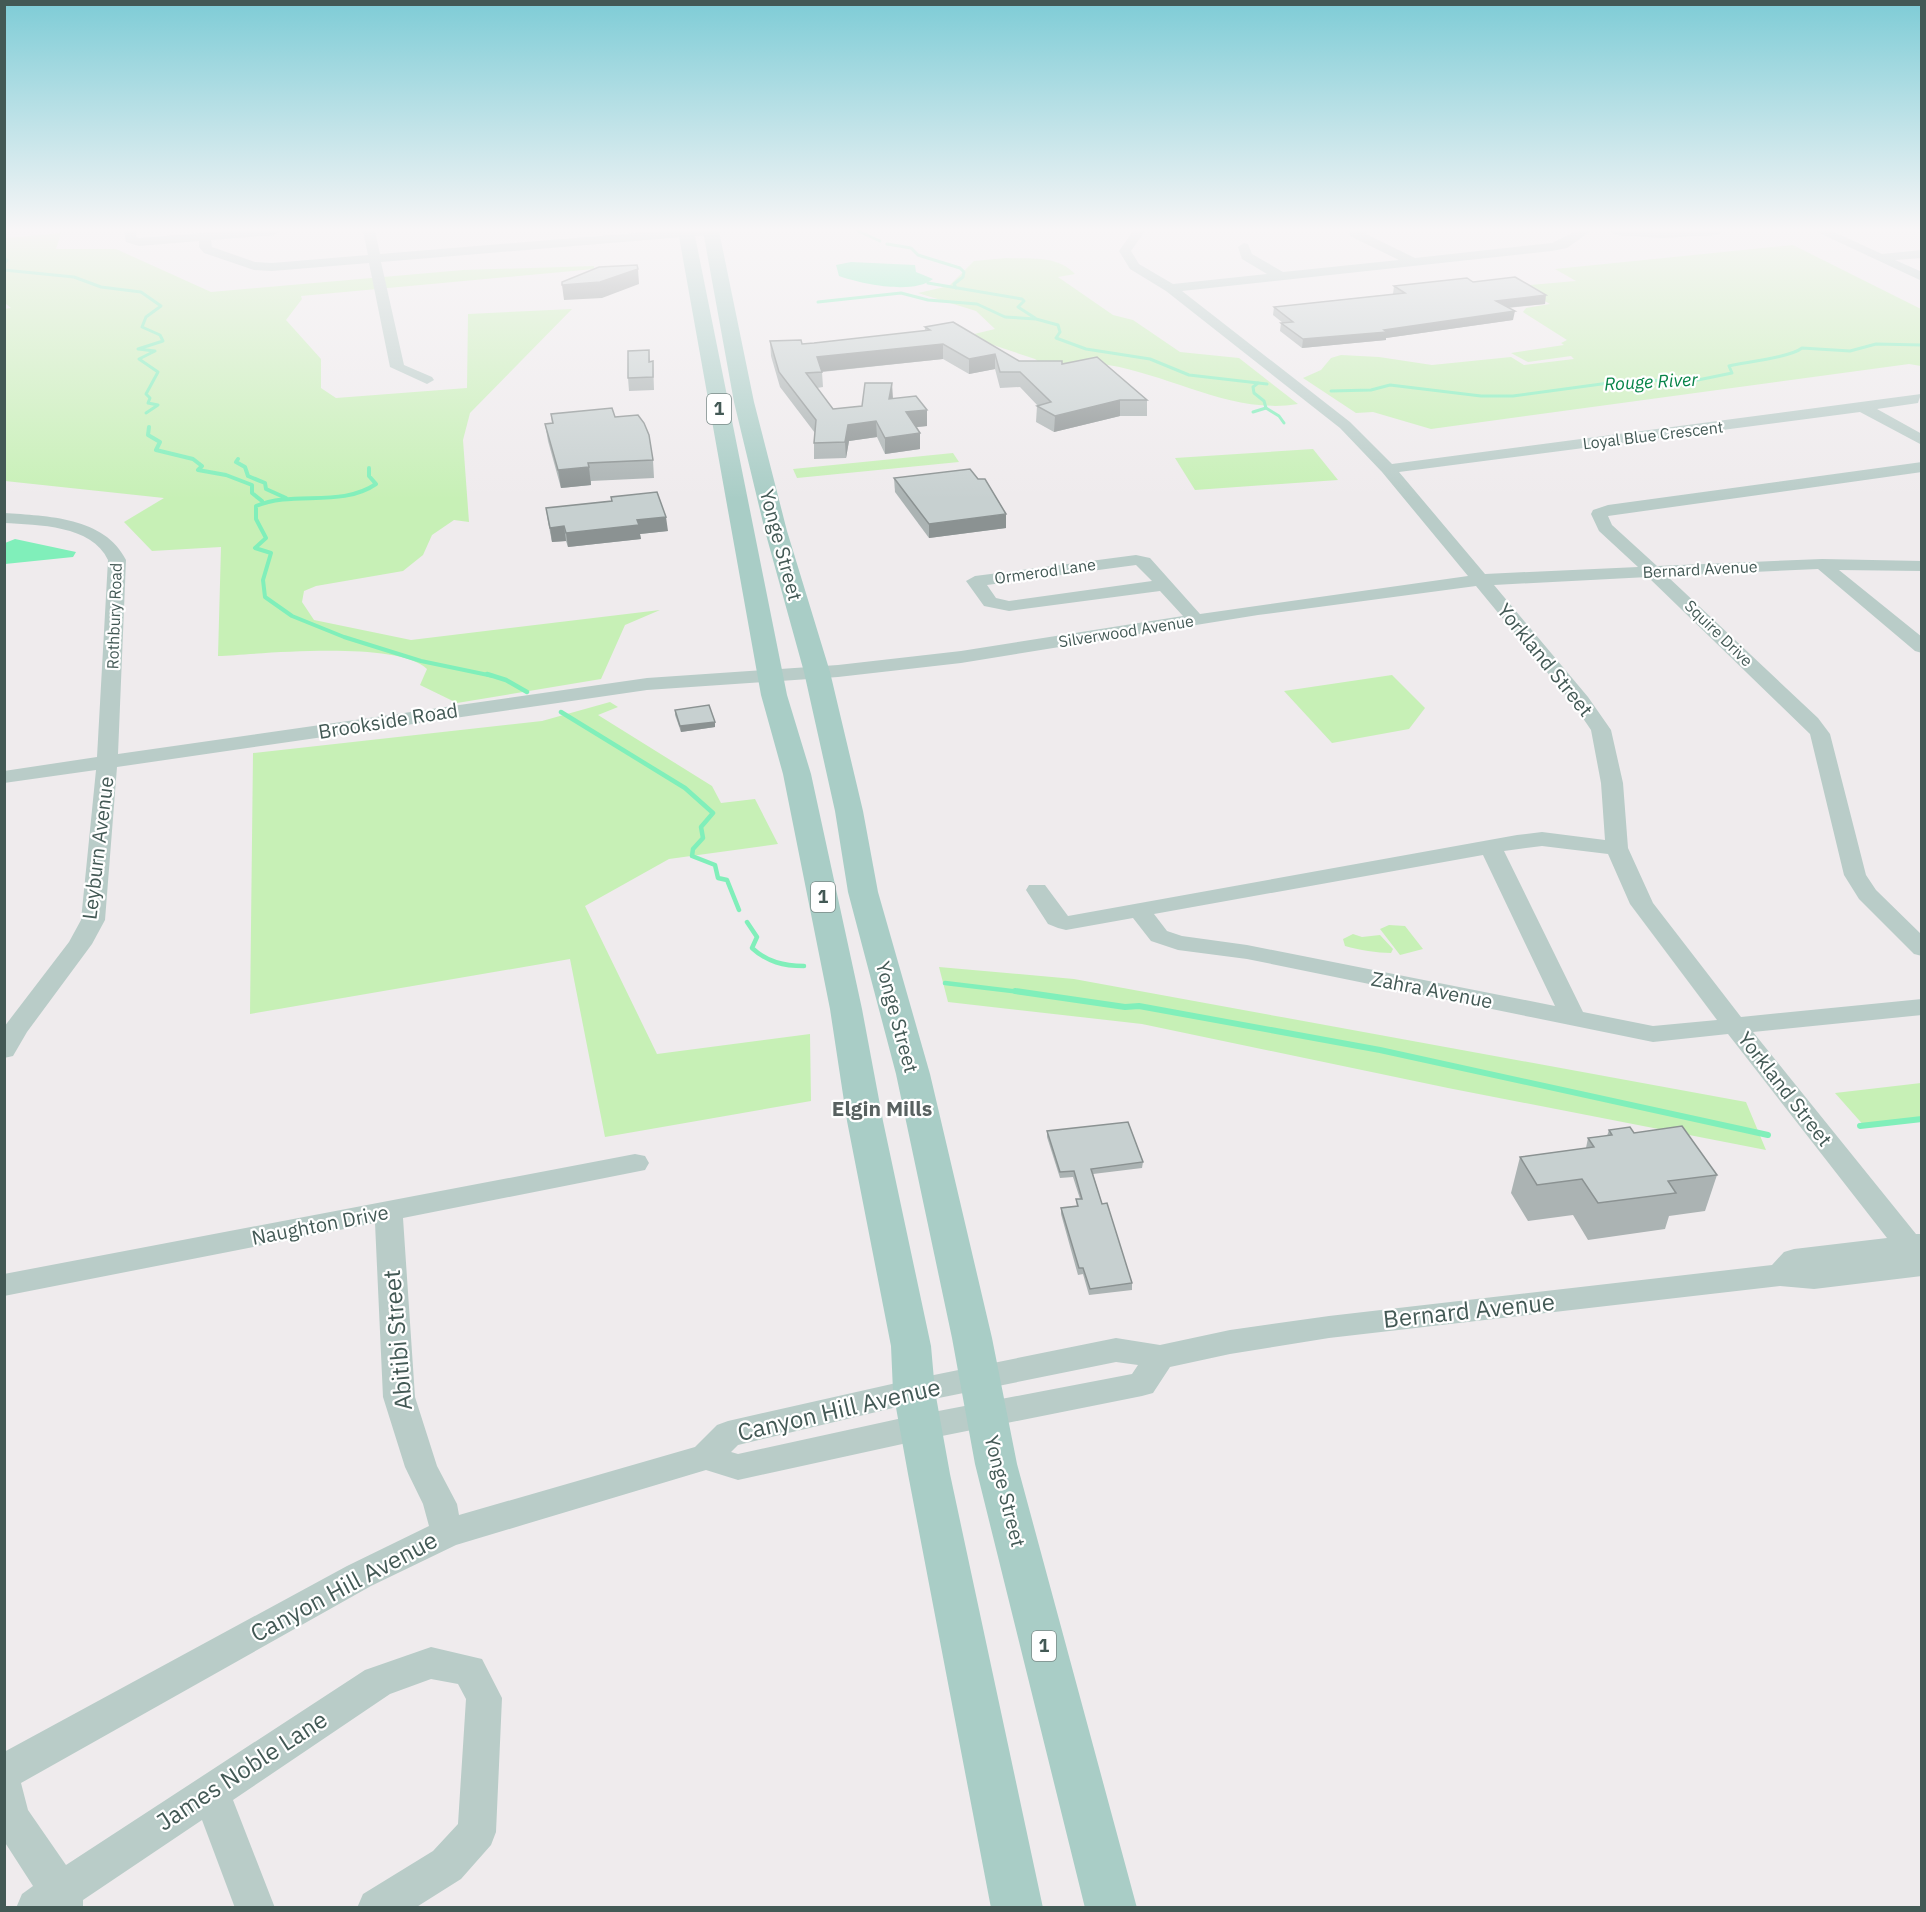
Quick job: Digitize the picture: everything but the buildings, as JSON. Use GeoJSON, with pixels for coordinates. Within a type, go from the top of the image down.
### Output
{"type":"FeatureCollection","features":[{"type":"Feature","properties":{"kind":"main road","name":"Yonge Street"},"geometry":{"type":"LineString","coordinates":[[703,320],[774,695],[797,774],[846,1009],[865,1121],[910,1346],[929,1474],[1017,1908]]}},
{"type":"Feature","properties":{"kind":"main road","name":"Yonge Street"},"geometry":{"type":"LineString","coordinates":[[727,320],[744,402],[777,531],[817,672],[849,812],[864,892],[913,1074],[983,1396],[1111,1908]]}},
{"type":"Feature","properties":{"kind":"street"},"geometry":{"type":"LineString","coordinates":[[387,320],[397,367],[427,380]]}},
{"type":"Feature","properties":{"kind":"street","name":"Yorkland Street"},"geometry":{"type":"LineString","coordinates":[[1212,320],[1345,425],[1388,469],[1581,701],[1601,730],[1612,783],[1617,848],[1642,904],[1795,1105],[1918,1254]]}},
{"type":"Feature","properties":{"kind":"street","name":"Loyal Blue Crescent"},"geometry":{"type":"LineString","coordinates":[[1388,469],[1913,400],[1920,393]]}},
{"type":"Feature","properties":{"kind":"street"},"geometry":{"type":"LineString","coordinates":[[1862,407],[1922,441]]}},
{"type":"Feature","properties":{"kind":"street","name":"Squire Drive"},"geometry":{"type":"LineString","coordinates":[[1922,467],[1614,509],[1599,514],[1605,527],[1811,722],[1820,734],[1855,875],[1867,894],[1922,949]]}},
{"type":"Feature","properties":{"kind":"street","name":"Rothbury Road"},"geometry":{"type":"LineString","coordinates":[[4,518],[70,526],[102,540],[116,555],[107,763]]}},
{"type":"Feature","properties":{"kind":"street","name":"Ormerod Lane"},"geometry":{"type":"LineString","coordinates":[[1164,585],[1009,606],[990,602],[975,581],[1131,560],[1144,562],[1196,620]]}},
{"type":"Feature","properties":{"kind":"street"},"geometry":{"type":"LineString","coordinates":[[1822,564],[1922,647]]}},
{"type":"Feature","properties":{"kind":"street","name":"Bernard Avenue"},"geometry":{"type":"LineString","coordinates":[[1479,580],[1822,564],[1922,566]]}},
{"type":"Feature","properties":{"kind":"street","name":"Silverwood Avenue"},"geometry":{"type":"LineString","coordinates":[[772,676],[1010,650],[1196,620],[1479,580]]}},
{"type":"Feature","properties":{"kind":"street","name":"Brookside Road"},"geometry":{"type":"LineString","coordinates":[[4,777],[647,684],[772,676]]}},
{"type":"Feature","properties":{"kind":"street","name":"Leyburn Avenue"},"geometry":{"type":"LineString","coordinates":[[4,1050],[39,996],[80,944],[93,920],[107,763]]}},
{"type":"Feature","properties":{"kind":"street"},"geometry":{"type":"LineString","coordinates":[[1037,890],[1056,920],[1066,923],[1140,912],[1542,839],[1617,848]]}},
{"type":"Feature","properties":{"kind":"street"},"geometry":{"type":"LineString","coordinates":[[1491,848],[1573,1018]]}},
{"type":"Feature","properties":{"kind":"street","name":"Zahra Avenue"},"geometry":{"type":"LineString","coordinates":[[1140,912],[1159,936],[1178,943],[1247,952],[1653,1034],[1736,1026]]}},
{"type":"Feature","properties":{"kind":"street"},"geometry":{"type":"LineString","coordinates":[[1736,1026],[1922,1007]]}},
{"type":"Feature","properties":{"kind":"street","name":"Naughton Drive"},"geometry":{"type":"LineString","coordinates":[[4,1285],[635,1163]]}},
{"type":"Feature","properties":{"kind":"street","name":"Abitibi Street"},"geometry":{"type":"LineString","coordinates":[[389,1211],[392,1305],[399,1397],[421,1467],[440,1504],[447,1533]]}},
{"type":"Feature","properties":{"kind":"street","name":"Bernard Avenue"},"geometry":{"type":"LineString","coordinates":[[918,1409],[983,1396],[1142,1384],[1160,1357],[1230,1342],[1329,1327],[1780,1275],[1814,1278],[1918,1254]]}},
{"type":"Feature","properties":{"kind":"street","name":"Canyon Hill Avenue"},"geometry":{"type":"LineString","coordinates":[[4,1773],[359,1576],[447,1533],[706,1457],[738,1467],[918,1409]]}},
{"type":"Feature","properties":{"kind":"street","name":"James Noble Lane"},"geometry":{"type":"LineString","coordinates":[[53,1902],[211,1792],[378,1682],[430,1663],[469,1670],[484,1698],[477,1832],[447,1865],[377,1908]]}},
{"type":"Feature","properties":{"kind":"street"},"geometry":{"type":"LineString","coordinates":[[4,1787],[10,1817],[53,1902]]}},
{"type":"Feature","properties":{"kind":"street"},"geometry":{"type":"LineString","coordinates":[[211,1792],[255,1908]]}},
{"type":"Feature","properties":{"kind":"shaded area"},"geometry":{"type":"Polygon","coordinates":[[[4,320],[286,320],[321,359],[321,388],[336,398],[467,388],[468,320],[561,320],[470,413],[463,440],[469,522],[454,520],[432,535],[423,555],[403,571],[316,586],[304,591],[302,602],[314,620],[411,640],[660,610],[625,625],[601,679],[457,703],[420,685],[427,669],[411,660],[387,654],[327,651],[218,656],[221,547],[152,551],[124,522],[164,498],[5,481],[4,320]]]}},
{"type":"Feature","properties":{"kind":"shaded area"},"geometry":{"type":"Polygon","coordinates":[[[986,320],[1133,320],[1180,352],[1239,358],[1298,404],[1274,406],[1250,404],[1108,365],[1043,365],[1035,359],[966,336],[995,329],[986,320]]]}},
{"type":"Feature","properties":{"kind":"shaded area"},"geometry":{"type":"Polygon","coordinates":[[[1536,320],[1921,320],[1921,366],[1909,364],[1431,429],[1373,412],[1356,413],[1303,378],[1321,370],[1331,358],[1341,355],[1379,357],[1432,365],[1511,357],[1524,365],[1574,359],[1571,356],[1528,362],[1511,353],[1564,345],[1561,343],[1567,340],[1536,320]]]}},
{"type":"Feature","properties":{"kind":"shaded area"},"geometry":{"type":"Polygon","coordinates":[[[1313,449],[1338,480],[1195,490],[1175,458],[1313,449]]]}},
{"type":"Feature","properties":{"kind":"shaded area"},"geometry":{"type":"Polygon","coordinates":[[[953,453],[959,462],[797,478],[793,469],[953,453]]]}},
{"type":"Feature","properties":{"kind":"shaded area"},"geometry":{"type":"Polygon","coordinates":[[[15,539],[76,552],[73,557],[5,564],[5,543],[15,539]]]}},
{"type":"Feature","properties":{"kind":"shaded area"},"geometry":{"type":"Polygon","coordinates":[[[1392,675],[1425,708],[1409,729],[1332,743],[1284,691],[1392,675]]]}},
{"type":"Feature","properties":{"kind":"shaded area"},"geometry":{"type":"Polygon","coordinates":[[[610,702],[618,707],[598,715],[712,786],[721,803],[755,799],[778,844],[669,859],[585,906],[657,1054],[810,1034],[811,1101],[605,1137],[570,959],[250,1014],[253,753],[542,721],[610,702]]]}},
{"type":"Feature","properties":{"kind":"shaded area"},"geometry":{"type":"Polygon","coordinates":[[[1389,925],[1405,926],[1423,949],[1400,955],[1380,929],[1389,925]]]}},
{"type":"Feature","properties":{"kind":"shaded area"},"geometry":{"type":"Polygon","coordinates":[[[1353,934],[1362,937],[1380,935],[1393,949],[1391,953],[1386,953],[1345,946],[1343,939],[1353,934]]]}},
{"type":"Feature","properties":{"kind":"shaded area"},"geometry":{"type":"Polygon","coordinates":[[[939,967],[1074,979],[1746,1102],[1766,1150],[1448,1088],[1142,1024],[948,1002],[939,967]]]}},
{"type":"Feature","properties":{"kind":"shaded area"},"geometry":{"type":"Polygon","coordinates":[[[1921,1083],[1921,1120],[1866,1128],[1835,1093],[1921,1083]]]}},
{"type":"Feature","properties":{"kind":"waterway"},"geometry":{"type":"LineString","coordinates":[[145,320],[142,327],[160,335],[163,341],[138,349],[155,351],[139,359],[158,372],[146,394],[150,398],[148,403],[158,405],[146,413]]}},
{"type":"Feature","properties":{"kind":"waterway"},"geometry":{"type":"LineString","coordinates":[[1040,320],[1058,325],[1060,332],[1056,338],[1086,349],[1150,359],[1189,375],[1267,384]]}},
{"type":"Feature","properties":{"kind":"waterway","name":"Rouge River"},"geometry":{"type":"LineString","coordinates":[[1331,391],[1371,390],[1390,385],[1481,396],[1513,396],[1631,380],[1693,381],[1732,373],[1729,366],[1779,357],[1802,348],[1850,351],[1876,344],[1922,345]]}},
{"type":"Feature","properties":{"kind":"waterway"},"geometry":{"type":"LineString","coordinates":[[1258,383],[1253,387],[1254,393],[1264,401],[1266,408]]}},
{"type":"Feature","properties":{"kind":"waterway"},"geometry":{"type":"LineString","coordinates":[[1253,412],[1266,408]]}},
{"type":"Feature","properties":{"kind":"waterway"},"geometry":{"type":"LineString","coordinates":[[1266,408],[1279,416],[1284,423]]}},
{"type":"Feature","properties":{"kind":"waterway"},"geometry":{"type":"LineString","coordinates":[[149,427],[148,435],[160,442],[156,450],[193,459],[202,466],[198,470],[226,475],[252,485],[252,493],[262,501]]}},
{"type":"Feature","properties":{"kind":"waterway"},"geometry":{"type":"LineString","coordinates":[[238,459],[236,462],[245,467],[248,476],[265,483],[266,489],[286,498]]}},
{"type":"Feature","properties":{"kind":"waterway"},"geometry":{"type":"LineString","coordinates":[[369,468],[369,476],[376,484],[362,491],[333,497],[271,501],[256,506],[256,519],[266,538],[255,548],[271,553],[263,580],[265,597],[292,616],[344,637],[421,661],[493,676]]}},
{"type":"Feature","properties":{"kind":"waterway"},"geometry":{"type":"LineString","coordinates":[[487,674],[506,680],[527,692]]}},
{"type":"Feature","properties":{"kind":"waterway"},"geometry":{"type":"LineString","coordinates":[[561,712],[685,788],[713,813],[701,827],[703,838],[693,849],[692,856],[715,865],[718,878],[727,880],[739,910]]}},
{"type":"Feature","properties":{"kind":"waterway"},"geometry":{"type":"LineString","coordinates":[[747,922],[757,937],[752,948],[758,953],[776,962],[804,966]]}},
{"type":"Feature","properties":{"kind":"waterway"},"geometry":{"type":"LineString","coordinates":[[945,983],[1028,993]]}},
{"type":"Feature","properties":{"kind":"waterway"},"geometry":{"type":"LineString","coordinates":[[1015,991],[1125,1007],[1139,1006],[1380,1050],[1768,1135]]}},
{"type":"Feature","properties":{"kind":"waterway"},"geometry":{"type":"LineString","coordinates":[[1860,1126],[1922,1119]]}},
{"type":"Feature","properties":{"kind":"district","name":"Elgin Mills"},"geometry":{"type":"Point","coordinates":[882,1109]}}]}
